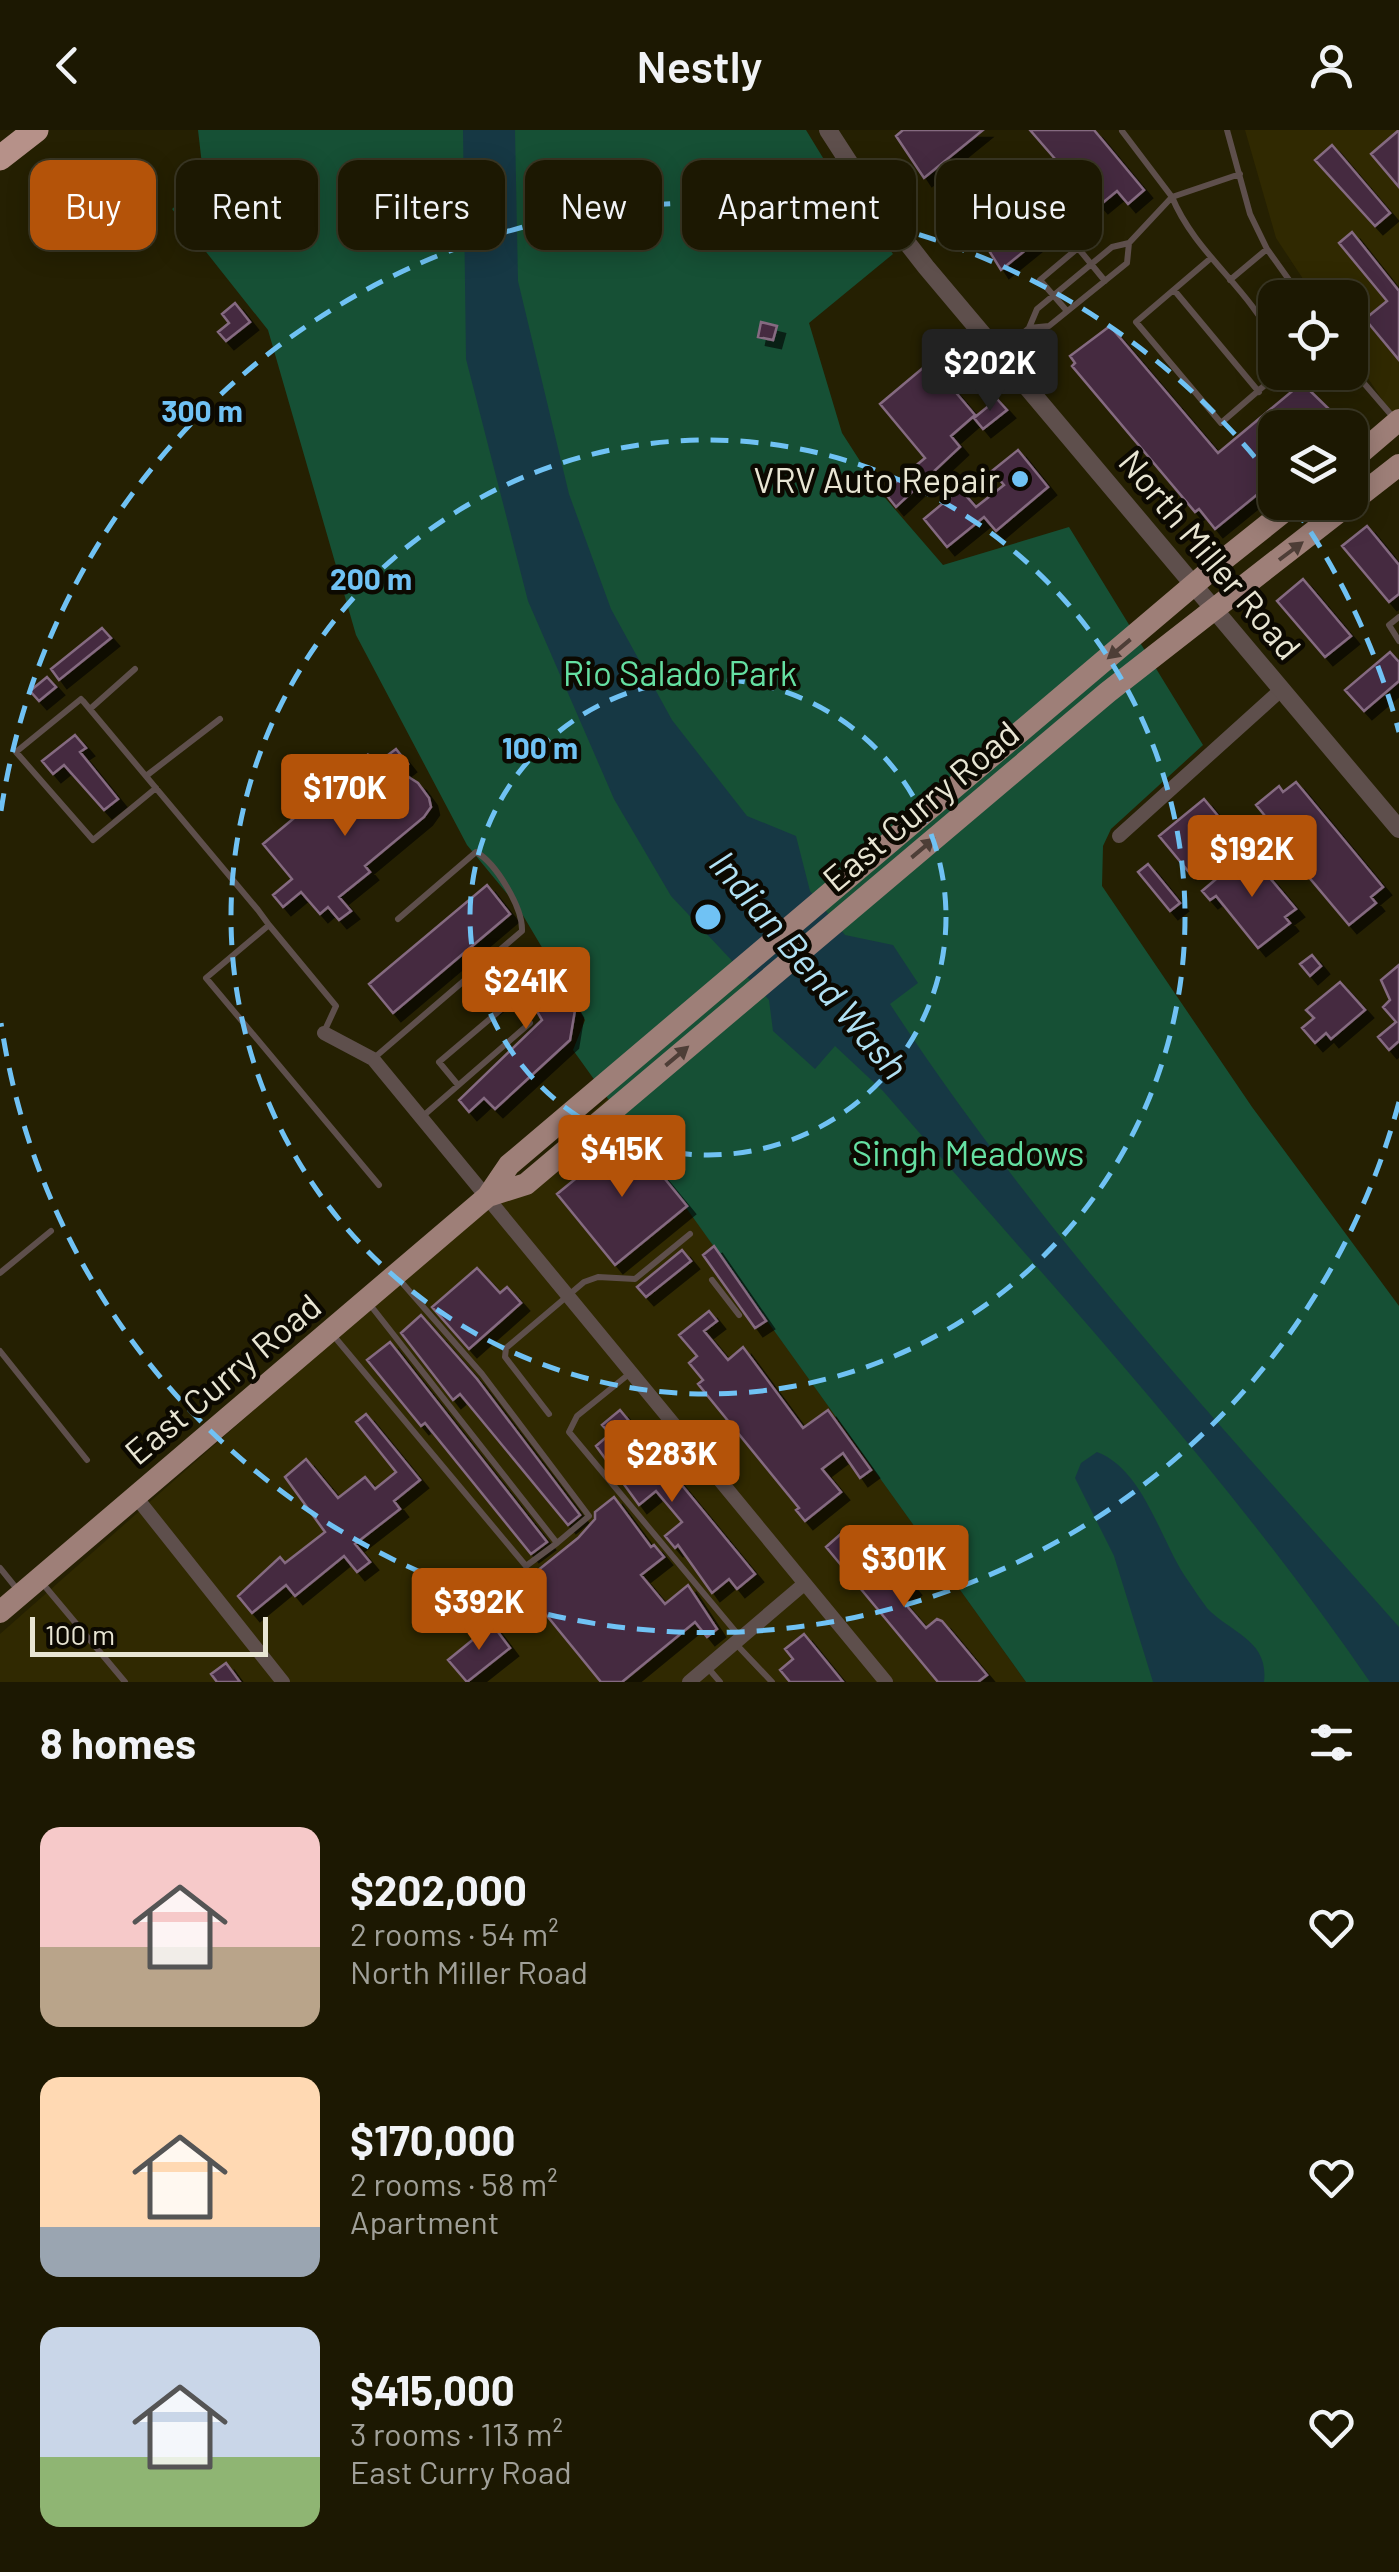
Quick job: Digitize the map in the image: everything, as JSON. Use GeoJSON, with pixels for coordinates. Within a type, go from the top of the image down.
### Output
{"type":"FeatureCollection","features":[{"type":"Feature","properties":{"kind":"highway"},"geometry":{"type":"LineString","coordinates":[[0,158],[36,130]]}},
{"type":"Feature","properties":{"kind":"main road"},"geometry":{"type":"LineString","coordinates":[[1368,447],[1398,421]]}},
{"type":"Feature","properties":{"kind":"main road","name":"East Curry Road"},"geometry":{"type":"LineString","coordinates":[[488,1196],[526,1184],[1108,692],[1399,465]]}},
{"type":"Feature","properties":{"kind":"main road","name":"East Curry Road"},"geometry":{"type":"LineString","coordinates":[[0,1612],[488,1196],[509,1165],[1274,520]]}},
{"type":"Feature","properties":{"kind":"street","name":"North Miller Road"},"geometry":{"type":"LineString","coordinates":[[828,130],[870,195],[1399,829]]}},
{"type":"Feature","properties":{"kind":"street"},"geometry":{"type":"LineString","coordinates":[[1119,836],[1282,689]]}},
{"type":"Feature","properties":{"kind":"street"},"geometry":{"type":"LineString","coordinates":[[324,1033],[372,1058],[886,1682]]}},
{"type":"Feature","properties":{"kind":"street"},"geometry":{"type":"LineString","coordinates":[[136,1497],[283,1682]]}},
{"type":"Feature","properties":{"kind":"street"},"geometry":{"type":"LineString","coordinates":[[689,1682],[804,1584]]}},
{"type":"Feature","properties":{"kind":"lane"},"geometry":{"type":"LineString","coordinates":[[1122,130],[1172,197],[1184,224],[1258,313]]}},
{"type":"Feature","properties":{"kind":"lane"},"geometry":{"type":"LineString","coordinates":[[1227,130],[1250,214],[1267,249],[1289,280]]}},
{"type":"Feature","properties":{"kind":"lane"},"geometry":{"type":"LineString","coordinates":[[1000,353],[1028,328],[1037,309],[1112,246],[1129,242],[1172,197],[1240,174]]}},
{"type":"Feature","properties":{"kind":"lane"},"geometry":{"type":"LineString","coordinates":[[1028,328],[1049,326],[1127,263],[1129,242]]}},
{"type":"Feature","properties":{"kind":"lane"},"geometry":{"type":"LineString","coordinates":[[1067,311],[1040,280],[1078,248],[1105,281]]}},
{"type":"Feature","properties":{"kind":"lane"},"geometry":{"type":"LineString","coordinates":[[1230,280],[1267,249]]}},
{"type":"Feature","properties":{"kind":"lane"},"geometry":{"type":"LineString","coordinates":[[1174,290],[1260,392],[1222,423],[1136,322],[1211,258]]}},
{"type":"Feature","properties":{"kind":"lane"},"geometry":{"type":"LineString","coordinates":[[1368,387],[1398,421]]}},
{"type":"Feature","properties":{"kind":"lane"},"geometry":{"type":"LineString","coordinates":[[1399,617],[1389,626],[1399,641]]}},
{"type":"Feature","properties":{"kind":"lane"},"geometry":{"type":"LineString","coordinates":[[90,709],[135,669]]}},
{"type":"Feature","properties":{"kind":"lane"},"geometry":{"type":"LineString","coordinates":[[156,788],[93,840],[17,756],[18,748],[78,699],[90,709],[156,788],[269,926],[336,1006],[324,1033]]}},
{"type":"Feature","properties":{"kind":"lane"},"geometry":{"type":"LineString","coordinates":[[146,776],[220,719]]}},
{"type":"Feature","properties":{"kind":"lane"},"geometry":{"type":"LineString","coordinates":[[372,1058],[522,931],[522,922],[505,886],[476,852],[398,918]]}},
{"type":"Feature","properties":{"kind":"lane"},"geometry":{"type":"LineString","coordinates":[[269,926],[206,978],[379,1185]]}},
{"type":"Feature","properties":{"kind":"lane"},"geometry":{"type":"LineString","coordinates":[[422,1117],[530,1024],[512,1001],[439,1062],[458,1085]]}},
{"type":"Feature","properties":{"kind":"lane"},"geometry":{"type":"LineString","coordinates":[[0,1273],[51,1231]]}},
{"type":"Feature","properties":{"kind":"lane"},"geometry":{"type":"LineString","coordinates":[[549,1414],[506,1357],[506,1348],[598,1277],[635,1279],[690,1234]]}},
{"type":"Feature","properties":{"kind":"lane"},"geometry":{"type":"LineString","coordinates":[[331,1332],[526,1566],[589,1516],[488,1387],[482,1374],[396,1276]]}},
{"type":"Feature","properties":{"kind":"lane"},"geometry":{"type":"LineString","coordinates":[[712,1280],[739,1315]]}},
{"type":"Feature","properties":{"kind":"lane"},"geometry":{"type":"LineString","coordinates":[[367,1301],[557,1542]]}},
{"type":"Feature","properties":{"kind":"lane"},"geometry":{"type":"LineString","coordinates":[[0,1351],[87,1460]]}},
{"type":"Feature","properties":{"kind":"lane"},"geometry":{"type":"LineString","coordinates":[[632,1372],[577,1416],[569,1432],[772,1682]]}},
{"type":"Feature","properties":{"kind":"lane"},"geometry":{"type":"LineString","coordinates":[[0,1568],[30,1586],[125,1682]]}},
{"type":"Feature","properties":{"kind":"lane"},"geometry":{"type":"LineString","coordinates":[[707,1666],[720,1682]]}},
{"type":"Feature","properties":{"kind":"shaded area"},"geometry":{"type":"Polygon","coordinates":[[[1245,130],[1399,130],[1399,411],[1393,416],[1368,378],[1368,280],[1304,280],[1276,238],[1245,130]]]}},
{"type":"Feature","properties":{"kind":"shaded area"},"geometry":{"type":"Polygon","coordinates":[[[608,1098],[1026,1682],[0,1682],[0,1634],[608,1098]]]}},
{"type":"Feature","properties":{"kind":"green space"},"geometry":{"type":"Polygon","coordinates":[[[198,130],[806,130],[824,160],[682,160],[682,250],[890,250],[893,254],[809,323],[842,433],[880,492],[943,565],[1069,527],[1203,745],[1111,829],[1103,846],[1102,886],[1252,1107],[1399,1306],[1399,1682],[1026,1682],[573,1050],[585,1020],[518,907],[467,845],[356,635],[268,330],[205,250],[318,250],[318,160],[201,160],[198,130]]]}},
{"type":"Feature","properties":{"kind":"water","name":"Indian Bend Wash"},"geometry":{"type":"Polygon","coordinates":[[[463,130],[515,130],[518,281],[569,494],[611,609],[672,720],[747,816],[796,836],[810,891],[845,935],[893,945],[918,983],[890,1004],[1006,1168],[1069,1247],[1399,1627],[1399,1682],[1370,1682],[1315,1604],[1196,1453],[883,1091],[835,1046],[815,1069],[773,1031],[769,1000],[671,896],[614,799],[528,601],[466,359],[465,250],[505,250],[505,160],[463,160],[463,130]]]}},
{"type":"Feature","properties":{"kind":"water"},"geometry":{"type":"Polygon","coordinates":[[[1097,1452],[1114,1461],[1140,1491],[1179,1566],[1207,1608],[1255,1647],[1261,1656],[1264,1682],[1153,1682],[1114,1556],[1075,1478],[1081,1463],[1097,1452]]]}},
{"type":"Feature","properties":{"kind":"building"},"geometry":{"type":"Polygon","coordinates":[[[903,130],[983,130],[946,160],[936,160],[936,168],[924,178],[916,160],[912,160],[896,136],[903,130]]]}},
{"type":"Feature","properties":{"kind":"building"},"geometry":{"type":"Polygon","coordinates":[[[1030,130],[1094,130],[1144,190],[1128,204],[1117,191],[1102,203],[1102,160],[1056,160],[1030,130]]]}},
{"type":"Feature","properties":{"kind":"building"},"geometry":{"type":"Polygon","coordinates":[[[1399,130],[1399,187],[1371,154],[1399,130]]]}},
{"type":"Feature","properties":{"kind":"building"},"geometry":{"type":"Polygon","coordinates":[[[1332,145],[1390,213],[1375,226],[1315,160],[1332,145]]]}},
{"type":"Feature","properties":{"kind":"building"},"geometry":{"type":"Polygon","coordinates":[[[1352,232],[1399,291],[1399,360],[1368,323],[1368,317],[1387,301],[1339,243],[1352,232]]]}},
{"type":"Feature","properties":{"kind":"building"},"geometry":{"type":"Polygon","coordinates":[[[989,250],[1026,250],[1001,270],[989,250]]]}},
{"type":"Feature","properties":{"kind":"building"},"geometry":{"type":"Polygon","coordinates":[[[235,303],[250,322],[226,341],[218,332],[229,323],[222,314],[235,303]]]}},
{"type":"Feature","properties":{"kind":"building"},"geometry":{"type":"Polygon","coordinates":[[[761,322],[777,326],[773,340],[758,337],[761,322]]]}},
{"type":"Feature","properties":{"kind":"building"},"geometry":{"type":"Polygon","coordinates":[[[1110,326],[1218,453],[1258,420],[1258,494],[1215,529],[1199,509],[1195,512],[1072,366],[1075,363],[1070,356],[1110,326]]]}},
{"type":"Feature","properties":{"kind":"building"},"geometry":{"type":"Polygon","coordinates":[[[930,362],[975,415],[951,436],[960,447],[896,507],[884,492],[925,458],[880,404],[930,362]]]}},
{"type":"Feature","properties":{"kind":"building"},"geometry":{"type":"Polygon","coordinates":[[[1294,390],[1309,390],[1330,410],[1270,410],[1294,390]]]}},
{"type":"Feature","properties":{"kind":"building"},"geometry":{"type":"Polygon","coordinates":[[[997,399],[1007,410],[983,429],[974,418],[997,399]]]}},
{"type":"Feature","properties":{"kind":"building"},"geometry":{"type":"Polygon","coordinates":[[[1018,450],[1048,487],[996,531],[984,517],[947,547],[924,519],[960,489],[976,507],[1004,485],[992,471],[1018,450]]]}},
{"type":"Feature","properties":{"kind":"building"},"geometry":{"type":"Polygon","coordinates":[[[1367,526],[1399,565],[1399,594],[1389,602],[1342,546],[1367,526]]]}},
{"type":"Feature","properties":{"kind":"building"},"geometry":{"type":"Polygon","coordinates":[[[1303,579],[1351,636],[1325,657],[1277,601],[1303,579]]]}},
{"type":"Feature","properties":{"kind":"building"},"geometry":{"type":"Polygon","coordinates":[[[102,628],[111,638],[59,680],[51,669],[102,628]]]}},
{"type":"Feature","properties":{"kind":"building"},"geometry":{"type":"Polygon","coordinates":[[[1390,652],[1399,662],[1399,681],[1364,711],[1345,690],[1390,652]]]}},
{"type":"Feature","properties":{"kind":"building"},"geometry":{"type":"Polygon","coordinates":[[[47,677],[56,687],[39,701],[30,691],[47,677]]]}},
{"type":"Feature","properties":{"kind":"building"},"geometry":{"type":"Polygon","coordinates":[[[75,735],[86,748],[80,752],[118,799],[104,810],[64,765],[53,774],[42,761],[75,735]]]}},
{"type":"Feature","properties":{"kind":"building"},"geometry":{"type":"Polygon","coordinates":[[[396,749],[408,764],[399,771],[418,783],[429,798],[431,807],[424,817],[365,866],[370,872],[339,897],[351,911],[339,920],[328,907],[320,914],[301,892],[283,907],[273,895],[292,879],[263,844],[324,793],[347,821],[391,785],[367,754],[380,761],[396,749]]]}},
{"type":"Feature","properties":{"kind":"building"},"geometry":{"type":"Polygon","coordinates":[[[1296,782],[1383,887],[1371,897],[1376,903],[1349,925],[1271,832],[1275,828],[1256,805],[1279,786],[1283,792],[1296,782]]]}},
{"type":"Feature","properties":{"kind":"building"},"geometry":{"type":"Polygon","coordinates":[[[1204,799],[1233,834],[1188,871],[1159,836],[1204,799]]]}},
{"type":"Feature","properties":{"kind":"building"},"geometry":{"type":"Polygon","coordinates":[[[1248,852],[1296,909],[1285,917],[1290,923],[1258,948],[1216,896],[1210,900],[1202,891],[1248,852]]]}},
{"type":"Feature","properties":{"kind":"building"},"geometry":{"type":"Polygon","coordinates":[[[1148,864],[1180,903],[1170,911],[1138,872],[1148,864]]]}},
{"type":"Feature","properties":{"kind":"building"},"geometry":{"type":"Polygon","coordinates":[[[487,885],[510,914],[393,1013],[369,984],[487,885]]]}},
{"type":"Feature","properties":{"kind":"building"},"geometry":{"type":"Polygon","coordinates":[[[533,951],[552,970],[575,1010],[570,1040],[495,1109],[484,1098],[469,1112],[459,1100],[542,1020],[520,982],[492,1006],[482,994],[533,951]]]}},
{"type":"Feature","properties":{"kind":"building"},"geometry":{"type":"Polygon","coordinates":[[[1312,955],[1321,966],[1310,976],[1300,964],[1312,955]]]}},
{"type":"Feature","properties":{"kind":"building"},"geometry":{"type":"Polygon","coordinates":[[[1399,965],[1399,1041],[1389,1050],[1378,1037],[1396,1022],[1383,1007],[1390,1000],[1381,980],[1399,965]]]}},
{"type":"Feature","properties":{"kind":"building"},"geometry":{"type":"Polygon","coordinates":[[[1340,982],[1365,1010],[1331,1039],[1326,1033],[1315,1043],[1302,1028],[1314,1018],[1306,1010],[1340,982]]]}},
{"type":"Feature","properties":{"kind":"building"},"geometry":{"type":"Polygon","coordinates":[[[629,1135],[687,1206],[615,1265],[557,1194],[629,1135]]]}},
{"type":"Feature","properties":{"kind":"building"},"geometry":{"type":"Polygon","coordinates":[[[714,1246],[766,1321],[755,1328],[703,1255],[714,1246]]]}},
{"type":"Feature","properties":{"kind":"building"},"geometry":{"type":"Polygon","coordinates":[[[682,1250],[691,1261],[646,1297],[637,1287],[682,1250]]]}},
{"type":"Feature","properties":{"kind":"building"},"geometry":{"type":"Polygon","coordinates":[[[477,1268],[500,1293],[507,1287],[521,1303],[469,1349],[432,1307],[477,1268]]]}},
{"type":"Feature","properties":{"kind":"building"},"geometry":{"type":"Polygon","coordinates":[[[709,1311],[717,1321],[704,1331],[728,1360],[743,1347],[803,1428],[828,1410],[871,1470],[860,1478],[843,1453],[822,1469],[841,1492],[805,1521],[796,1510],[799,1508],[698,1384],[703,1380],[689,1363],[697,1356],[679,1335],[709,1311]]]}},
{"type":"Feature","properties":{"kind":"building"},"geometry":{"type":"Polygon","coordinates":[[[421,1315],[477,1379],[580,1515],[568,1525],[460,1394],[453,1400],[401,1333],[421,1315]]]}},
{"type":"Feature","properties":{"kind":"building"},"geometry":{"type":"Polygon","coordinates":[[[390,1342],[547,1542],[531,1554],[425,1423],[421,1426],[367,1360],[390,1342]]]}},
{"type":"Feature","properties":{"kind":"building"},"geometry":{"type":"Polygon","coordinates":[[[620,1410],[755,1574],[737,1589],[729,1579],[712,1593],[678,1545],[675,1548],[665,1536],[682,1522],[656,1491],[639,1505],[596,1446],[610,1434],[602,1425],[620,1410]]]}},
{"type":"Feature","properties":{"kind":"building"},"geometry":{"type":"Polygon","coordinates":[[[366,1414],[420,1480],[394,1501],[400,1509],[355,1544],[370,1562],[357,1572],[344,1556],[295,1596],[286,1585],[252,1613],[238,1596],[280,1557],[285,1563],[325,1532],[285,1477],[306,1459],[338,1498],[365,1477],[375,1489],[396,1472],[356,1422],[366,1414]]]}},
{"type":"Feature","properties":{"kind":"building"},"geometry":{"type":"Polygon","coordinates":[[[614,1497],[651,1547],[654,1545],[664,1557],[641,1575],[665,1604],[688,1585],[717,1629],[707,1637],[695,1622],[622,1682],[601,1682],[521,1584],[578,1538],[595,1519],[595,1512],[614,1497]]]}},
{"type":"Feature","properties":{"kind":"building"},"geometry":{"type":"Polygon","coordinates":[[[865,1530],[913,1587],[900,1598],[926,1628],[937,1619],[942,1621],[987,1675],[978,1682],[938,1682],[826,1547],[844,1531],[852,1541],[865,1530]]]}},
{"type":"Feature","properties":{"kind":"building"},"geometry":{"type":"Polygon","coordinates":[[[492,1624],[510,1648],[467,1682],[448,1660],[492,1624]]]}},
{"type":"Feature","properties":{"kind":"building"},"geometry":{"type":"Polygon","coordinates":[[[804,1634],[843,1682],[790,1682],[780,1670],[793,1659],[785,1649],[804,1634]]]}},
{"type":"Feature","properties":{"kind":"building"},"geometry":{"type":"Polygon","coordinates":[[[226,1663],[240,1682],[217,1682],[211,1674],[226,1663]]]}},
{"type":"Feature","properties":{"kind":"place","name":"VRV Auto Repair"},"geometry":{"type":"Point","coordinates":[1020,479]}},
{"type":"Feature","properties":{"kind":"park label","name":"Rio Salado Park"},"geometry":{"type":"Point","coordinates":[680,672]}},
{"type":"Feature","properties":{"kind":"park label","name":"Singh Meadows"},"geometry":{"type":"Point","coordinates":[968,1152]}}]}
